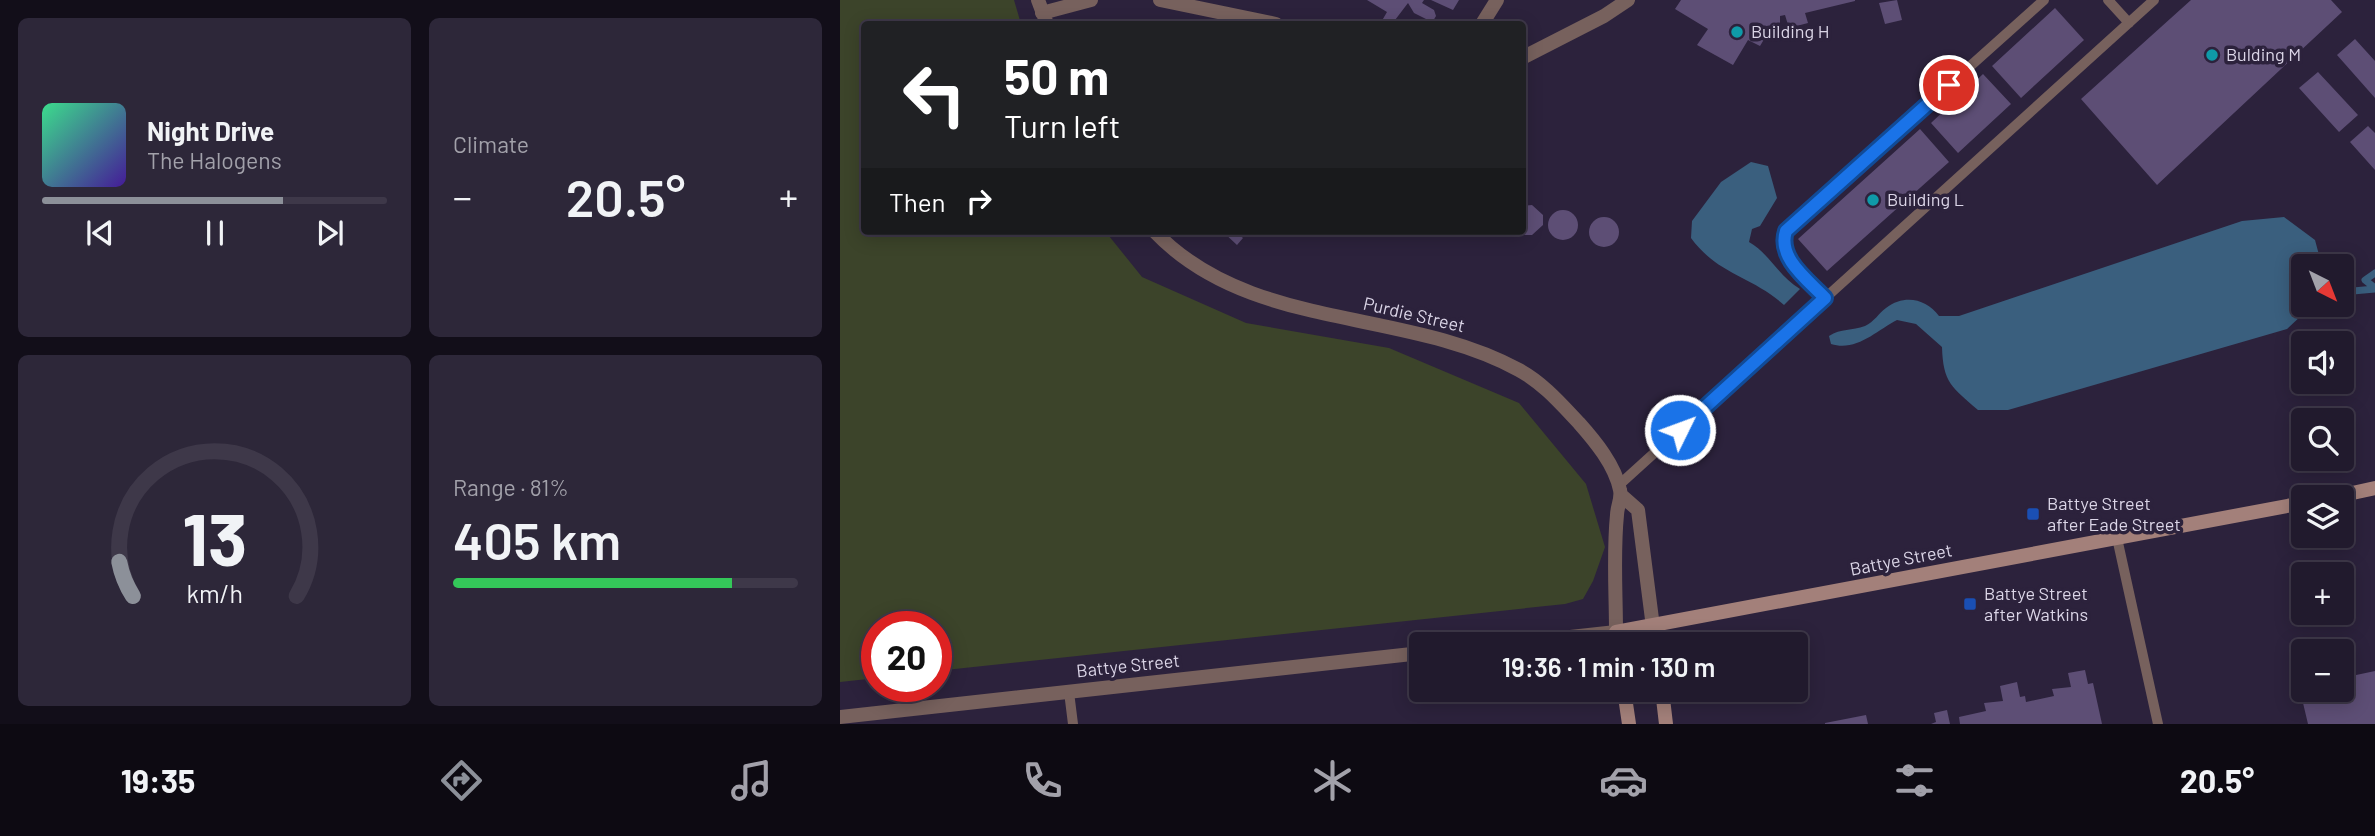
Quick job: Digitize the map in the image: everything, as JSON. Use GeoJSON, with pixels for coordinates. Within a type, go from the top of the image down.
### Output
{"type":"FeatureCollection","features":[{"type":"Feature","properties":{"kind":"street"},"geometry":{"type":"LineString","coordinates":[[1042,12],[1091,0]]}},
{"type":"Feature","properties":{"kind":"street"},"geometry":{"type":"LineString","coordinates":[[1160,0],[1262,21]]}},
{"type":"Feature","properties":{"kind":"street"},"geometry":{"type":"LineString","coordinates":[[1484,21],[1497,0]]}},
{"type":"Feature","properties":{"kind":"street"},"geometry":{"type":"LineString","coordinates":[[1526,56],[1604,16],[1628,0]]}},
{"type":"Feature","properties":{"kind":"street","name":"Purdie Street"},"geometry":{"type":"LineString","coordinates":[[1158,235],[1167,245],[1211,277],[1260,298],[1440,338],[1522,371],[1555,397],[1597,443],[1620,490],[1638,510],[1653,627]]}},
{"type":"Feature","properties":{"kind":"street"},"geometry":{"type":"LineString","coordinates":[[2354,493],[2375,488]]}},
{"type":"Feature","properties":{"kind":"street"},"geometry":{"type":"LineString","coordinates":[[1617,632],[1617,514],[1620,490]]}},
{"type":"Feature","properties":{"kind":"street","name":"Battye Street"},"geometry":{"type":"LineString","coordinates":[[1637,632],[2291,505]]}},
{"type":"Feature","properties":{"kind":"street"},"geometry":{"type":"LineString","coordinates":[[1653,627],[1654,632]]}},
{"type":"Feature","properties":{"kind":"street","name":"Battye Street"},"geometry":{"type":"LineString","coordinates":[[840,717],[1409,654]]}},
{"type":"Feature","properties":{"kind":"street"},"geometry":{"type":"LineString","coordinates":[[1626,702],[1629,724]]}},
{"type":"Feature","properties":{"kind":"street"},"geometry":{"type":"LineString","coordinates":[[1664,702],[1667,724]]}},
{"type":"Feature","properties":{"kind":"lane"},"geometry":{"type":"LineString","coordinates":[[1825,298],[1786,254],[1782,242],[1786,231],[2044,0]]}},
{"type":"Feature","properties":{"kind":"lane"},"geometry":{"type":"LineString","coordinates":[[2108,0],[2129,23]]}},
{"type":"Feature","properties":{"kind":"lane"},"geometry":{"type":"LineString","coordinates":[[1620,490],[1825,298],[2154,0]]}},
{"type":"Feature","properties":{"kind":"lane"},"geometry":{"type":"LineString","coordinates":[[2117,538],[2158,724]]}},
{"type":"Feature","properties":{"kind":"lane"},"geometry":{"type":"LineString","coordinates":[[1069,692],[1073,724]]}},
{"type":"Feature","properties":{"kind":"green space"},"geometry":{"type":"Polygon","coordinates":[[[840,0],[1014,0],[1020,21],[861,21],[861,235],[1108,235],[1142,277],[1246,323],[1389,348],[1519,403],[1586,484],[1605,547],[1593,581],[1583,599],[1565,604],[952,669],[952,611],[861,611],[861,680],[840,682],[840,0]]]}},
{"type":"Feature","properties":{"kind":"water"},"geometry":{"type":"Polygon","coordinates":[[[1751,162],[1768,166],[1777,198],[1760,226],[1752,229],[1749,242],[1800,289],[1784,305],[1772,295],[1712,260],[1691,238],[1692,221],[1721,182],[1751,162]]]}},
{"type":"Feature","properties":{"kind":"water"},"geometry":{"type":"Polygon","coordinates":[[[2284,217],[2315,240],[2319,254],[2291,254],[2291,317],[2300,317],[2287,329],[2008,410],[1978,410],[1962,396],[1947,377],[1942,347],[1916,324],[1897,320],[1857,343],[1840,346],[1831,344],[1829,336],[1865,326],[1886,308],[1900,301],[1922,302],[1939,316],[1959,316],[2242,221],[2284,217]]]}},
{"type":"Feature","properties":{"kind":"building"},"geometry":{"type":"Polygon","coordinates":[[[1367,0],[1424,0],[1422,3],[1434,10],[1436,16],[1433,21],[1428,20],[1414,13],[1408,3],[1394,21],[1382,21],[1387,12],[1367,0]]]}},
{"type":"Feature","properties":{"kind":"building"},"geometry":{"type":"Polygon","coordinates":[[[1431,0],[1459,0],[1453,10],[1431,0]]]}},
{"type":"Feature","properties":{"kind":"building","name":"Building H"},"geometry":{"type":"Polygon","coordinates":[[[1681,0],[1855,1],[1805,13],[1808,23],[1789,28],[1785,15],[1780,16],[1780,30],[1769,31],[1760,46],[1748,40],[1733,65],[1697,45],[1708,29],[1675,9],[1681,0]]]}},
{"type":"Feature","properties":{"kind":"building"},"geometry":{"type":"Polygon","coordinates":[[[1897,0],[1902,20],[1885,24],[1879,3],[1897,0]]]}},
{"type":"Feature","properties":{"kind":"building","name":"Bulding M"},"geometry":{"type":"Polygon","coordinates":[[[2191,0],[2331,0],[2342,12],[2157,185],[2081,99],[2191,0]]]}},
{"type":"Feature","properties":{"kind":"building"},"geometry":{"type":"Polygon","coordinates":[[[2055,8],[2084,40],[2021,98],[1992,66],[2055,8]]]}},
{"type":"Feature","properties":{"kind":"building"},"geometry":{"type":"Polygon","coordinates":[[[2355,39],[2375,61],[2375,98],[2337,55],[2355,39]]]}},
{"type":"Feature","properties":{"kind":"building"},"geometry":{"type":"Polygon","coordinates":[[[2318,72],[2358,115],[2339,132],[2299,88],[2318,72]]]}},
{"type":"Feature","properties":{"kind":"building","name":"Building L"},"geometry":{"type":"Polygon","coordinates":[[[1983,74],[2011,104],[1958,153],[1931,123],[1983,74]]]}},
{"type":"Feature","properties":{"kind":"building"},"geometry":{"type":"Polygon","coordinates":[[[2368,126],[2375,133],[2375,170],[2350,142],[2368,126]]]}},
{"type":"Feature","properties":{"kind":"building","name":"Building L"},"geometry":{"type":"Polygon","coordinates":[[[1920,129],[1949,162],[1827,271],[1798,239],[1920,129]]]}},
{"type":"Feature","properties":{"kind":"building"},"geometry":{"type":"Polygon","coordinates":[[[1532,205],[1543,215],[1543,225],[1532,235],[1526,235],[1526,206],[1532,205]]]}},
{"type":"Feature","properties":{"kind":"building"},"geometry":{"type":"Polygon","coordinates":[[[1563,210],[1574,214],[1578,225],[1574,236],[1563,240],[1552,236],[1548,225],[1552,214],[1563,210]]]}},
{"type":"Feature","properties":{"kind":"building"},"geometry":{"type":"Polygon","coordinates":[[[1604,217],[1615,221],[1619,232],[1615,243],[1604,247],[1593,243],[1589,232],[1593,221],[1604,217]]]}},
{"type":"Feature","properties":{"kind":"building"},"geometry":{"type":"Polygon","coordinates":[[[1226,235],[1240,235],[1243,238],[1237,245],[1226,235]]]}},
{"type":"Feature","properties":{"kind":"building"},"geometry":{"type":"Polygon","coordinates":[[[2085,670],[2088,684],[2093,683],[2102,724],[1960,724],[1959,717],[1986,711],[1984,703],[2003,701],[2000,686],[2017,682],[2020,697],[2025,696],[2026,702],[2054,696],[2052,689],[2071,687],[2068,673],[2085,670]]]}},
{"type":"Feature","properties":{"kind":"building"},"geometry":{"type":"Polygon","coordinates":[[[2375,671],[2375,724],[2308,724],[2303,702],[2354,702],[2354,675],[2375,671]]]}},
{"type":"Feature","properties":{"kind":"building"},"geometry":{"type":"Polygon","coordinates":[[[1947,710],[1950,724],[1931,724],[1936,722],[1934,713],[1947,710]]]}},
{"type":"Feature","properties":{"kind":"building"},"geometry":{"type":"Polygon","coordinates":[[[1866,715],[1868,724],[1825,724],[1825,723],[1866,715]]]}},
{"type":"Feature","properties":{"kind":"waterway"},"geometry":{"type":"LineString","coordinates":[[2375,273],[2365,280],[2375,288]]}},
{"type":"Feature","properties":{"kind":"waterway"},"geometry":{"type":"LineString","coordinates":[[2354,291],[2375,289]]}},
{"type":"Feature","properties":{"kind":"place","name":"Building H"},"geometry":{"type":"Point","coordinates":[1737,32]}},
{"type":"Feature","properties":{"kind":"place","name":"Bulding M"},"geometry":{"type":"Point","coordinates":[2212,55]}},
{"type":"Feature","properties":{"kind":"place","name":"Building L"},"geometry":{"type":"Point","coordinates":[1873,200]}},
{"type":"Feature","properties":{"kind":"place","name":"Battye Street after Eade Street"},"geometry":{"type":"Point","coordinates":[2033,514]}},
{"type":"Feature","properties":{"kind":"place","name":"Battye Street after Watkins"},"geometry":{"type":"Point","coordinates":[1970,604]}},
{"type":"Feature","properties":{"kind":"route"},"geometry":{"type":"LineString","coordinates":[[1680,430],[1825,298],[1786,254],[1782,242],[1786,231],[1949,85]]}}]}
